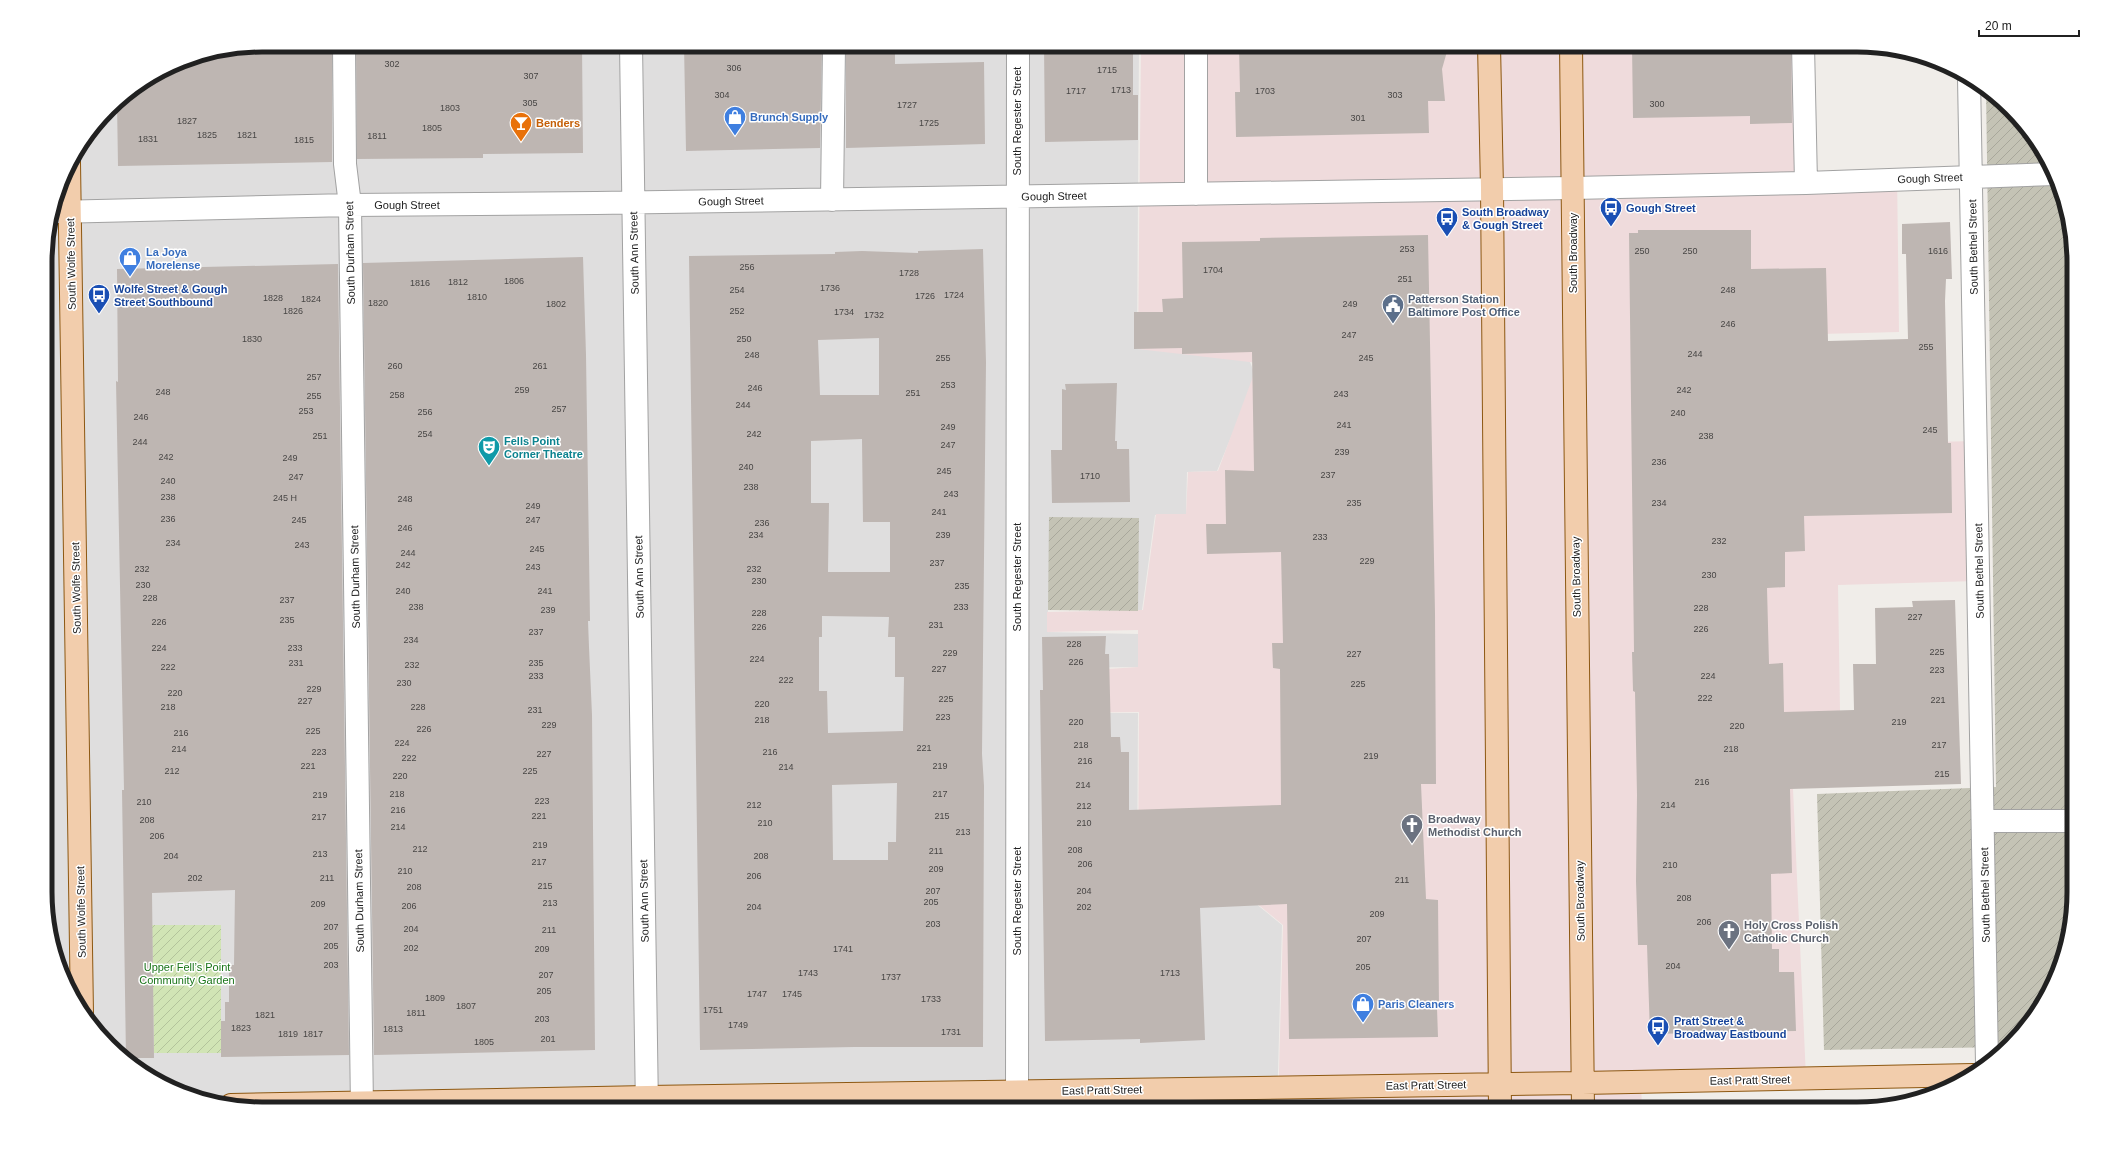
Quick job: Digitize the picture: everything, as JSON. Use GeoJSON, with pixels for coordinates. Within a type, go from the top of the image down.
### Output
{"type":"FeatureCollection","features":[{"type":"Feature","properties":{"kind":"main road"},"geometry":{"type":"LineString","coordinates":[[1489,52],[1492,188],[1500,1102]]}},
{"type":"Feature","properties":{"kind":"main road","name":"South Broadway"},"geometry":{"type":"LineString","coordinates":[[1570,52],[1573,188],[1572,264],[1583,1102]]}},
{"type":"Feature","properties":{"kind":"main road","name":"South Wolfe Street"},"geometry":{"type":"LineString","coordinates":[[65,188],[62,212],[82,1000]]}},
{"type":"Feature","properties":{"kind":"main road","name":"East Pratt Street"},"geometry":{"type":"LineString","coordinates":[[757,1102],[1017,1100],[1500,1084],[1961,1074]]}},
{"type":"Feature","properties":{"kind":"street","name":"South Durham Street"},"geometry":{"type":"LineString","coordinates":[[344,52],[344,164],[350,205],[362,1102]]}},
{"type":"Feature","properties":{"kind":"street","name":"South Ann Street"},"geometry":{"type":"LineString","coordinates":[[631,52],[647,1102]]}},
{"type":"Feature","properties":{"kind":"street"},"geometry":{"type":"LineString","coordinates":[[832,200],[834,52]]}},
{"type":"Feature","properties":{"kind":"street","name":"South Regester Street"},"geometry":{"type":"LineString","coordinates":[[1017,1100],[1016,197],[1018,52]]}},
{"type":"Feature","properties":{"kind":"street"},"geometry":{"type":"LineString","coordinates":[[1196,52],[1196,194]]}},
{"type":"Feature","properties":{"kind":"street"},"geometry":{"type":"LineString","coordinates":[[1803,52],[1806,183]]}},
{"type":"Feature","properties":{"kind":"street","name":"South Bethel Street"},"geometry":{"type":"LineString","coordinates":[[1969,84],[1984,822],[1987,1057]]}},
{"type":"Feature","properties":{"kind":"street","name":"Gough Street"},"geometry":{"type":"LineString","coordinates":[[62,212],[350,205],[832,200],[1492,188],[1573,188],[1806,183],[2047,174]]}},
{"type":"Feature","properties":{"kind":"street"},"geometry":{"type":"LineString","coordinates":[[1984,822],[2067,821]]}},
{"type":"Feature","properties":{"kind":"shaded area"},"geometry":{"type":"Polygon","coordinates":[[[248,52],[1139,52],[1137,349],[1246,352],[1256,377],[1217,471],[1187,472],[1186,514],[1155,515],[1142,610],[1048,610],[1047,632],[1138,634],[1138,667],[1047,668],[1047,713],[1138,713],[1137,888],[1244,894],[1282,925],[1277,1102],[248,1102],[221,1098],[194,1091],[145,1067],[124,1050],[104,1030],[87,1009],[80,997],[63,960],[56,933],[52,906],[52,248],[56,221],[63,194],[87,145],[104,124],[124,104],[145,87],[157,80],[194,63],[221,56],[248,52]]]}},
{"type":"Feature","properties":{"kind":"shaded area"},"geometry":{"type":"Polygon","coordinates":[[[1141,52],[1804,52],[1806,173],[1897,171],[1899,332],[1781,335],[1784,446],[1973,441],[1976,581],[1838,585],[1840,711],[1760,790],[1793,789],[1806,1078],[1641,1083],[1642,1102],[1278,1102],[1283,925],[1244,893],[1138,888],[1139,712],[1047,713],[1047,673],[1138,667],[1138,630],[1047,632],[1047,612],[1143,610],[1156,514],[1186,514],[1188,472],[1218,471],[1258,363],[1138,349],[1141,52]]]}},
{"type":"Feature","properties":{"kind":"shaded area"},"geometry":{"type":"Polygon","coordinates":[[[1986,96],[2024,134],[2039,157],[2056,194],[2063,221],[2067,248],[2067,906],[2063,933],[2056,960],[2039,997],[2024,1020],[1998,1047],[1824,1050],[1817,794],[1996,787],[1986,96]]]}},
{"type":"Feature","properties":{"kind":"shaded area"},"geometry":{"type":"Polygon","coordinates":[[[1049,517],[1139,518],[1138,611],[1048,610],[1049,517]]]}},
{"type":"Feature","properties":{"kind":"green space","name":"Upper Fell’s Point Community Garden"},"geometry":{"type":"Polygon","coordinates":[[[152,925],[221,925],[221,1053],[154,1053],[152,925]]]}},
{"type":"Feature","properties":{"kind":"building"},"geometry":{"type":"Polygon","coordinates":[[[248,52],[332,52],[332,162],[118,166],[117,111],[141,90],[146,90],[146,87],[182,68],[194,63],[221,56],[248,52]]]}},
{"type":"Feature","properties":{"kind":"building"},"geometry":{"type":"Polygon","coordinates":[[[356,52],[582,52],[583,153],[483,154],[483,158],[357,159],[356,52]]]}},
{"type":"Feature","properties":{"kind":"building"},"geometry":{"type":"Polygon","coordinates":[[[684,52],[822,52],[820,148],[686,151],[684,52]]]}},
{"type":"Feature","properties":{"kind":"building"},"geometry":{"type":"Polygon","coordinates":[[[846,52],[895,52],[895,64],[984,62],[985,144],[846,148],[846,52]]]}},
{"type":"Feature","properties":{"kind":"building"},"geometry":{"type":"Polygon","coordinates":[[[1044,52],[1133,52],[1133,95],[1138,95],[1138,140],[1045,142],[1044,52]]]}},
{"type":"Feature","properties":{"kind":"building"},"geometry":{"type":"Polygon","coordinates":[[[1239,52],[1447,52],[1442,69],[1445,101],[1428,101],[1429,133],[1236,137],[1235,92],[1240,92],[1239,52]]]}},
{"type":"Feature","properties":{"kind":"building"},"geometry":{"type":"Polygon","coordinates":[[[1632,52],[1791,52],[1792,123],[1750,124],[1750,116],[1633,118],[1632,52]]]}},
{"type":"Feature","properties":{"kind":"building"},"geometry":{"type":"Polygon","coordinates":[[[1950,222],[1952,279],[1946,279],[1945,301],[1948,443],[1951,443],[1952,513],[1804,516],[1805,551],[1785,552],[1785,587],[1767,588],[1769,664],[1783,663],[1784,712],[1854,710],[1853,664],[1876,664],[1875,608],[1913,607],[1912,601],[1955,600],[1961,784],[1790,789],[1792,873],[1771,874],[1772,949],[1779,949],[1779,972],[1794,972],[1796,1031],[1650,1034],[1647,945],[1638,945],[1636,881],[1637,795],[1635,692],[1633,691],[1632,652],[1634,652],[1629,233],[1638,233],[1638,230],[1751,230],[1751,269],[1826,268],[1828,341],[1908,339],[1906,254],[1902,254],[1902,224],[1950,222]]]}},
{"type":"Feature","properties":{"kind":"building"},"geometry":{"type":"Polygon","coordinates":[[[1428,235],[1435,613],[1436,784],[1421,784],[1426,899],[1438,900],[1438,1037],[1289,1039],[1287,904],[1200,908],[1205,1040],[1140,1043],[1140,1039],[1045,1041],[1040,690],[1043,690],[1042,637],[1106,636],[1105,654],[1109,654],[1111,737],[1120,737],[1121,752],[1129,752],[1129,810],[1281,805],[1280,669],[1273,668],[1272,643],[1283,643],[1281,552],[1207,554],[1206,524],[1226,524],[1225,470],[1254,471],[1252,352],[1182,354],[1182,348],[1134,349],[1134,312],[1163,312],[1162,299],[1183,298],[1182,242],[1260,241],[1260,238],[1428,235]]]}},
{"type":"Feature","properties":{"kind":"building"},"geometry":{"type":"Polygon","coordinates":[[[983,249],[986,362],[982,754],[984,786],[983,1047],[854,1047],[700,1050],[689,256],[835,254],[835,252],[862,251],[918,253],[918,251],[983,249]],[[879,338],[818,340],[820,395],[879,395],[879,338]],[[862,439],[811,441],[811,503],[829,503],[828,572],[890,572],[890,522],[863,522],[862,439]],[[822,616],[822,637],[819,637],[819,691],[827,691],[828,733],[903,731],[904,677],[895,677],[895,637],[888,637],[889,617],[822,616]],[[897,783],[832,785],[833,860],[888,860],[888,842],[896,842],[897,783]]]}},
{"type":"Feature","properties":{"kind":"building"},"geometry":{"type":"Polygon","coordinates":[[[583,257],[590,621],[588,621],[592,715],[595,1050],[374,1055],[363,263],[583,257]]]}},
{"type":"Feature","properties":{"kind":"building"},"geometry":{"type":"Polygon","coordinates":[[[338,264],[349,1055],[221,1057],[221,1021],[225,1021],[225,1002],[229,1002],[229,965],[234,965],[235,890],[152,893],[154,1058],[133,1058],[126,1052],[122,790],[124,790],[116,381],[118,382],[117,269],[338,264]]]}},
{"type":"Feature","properties":{"kind":"building"},"geometry":{"type":"Polygon","coordinates":[[[1117,383],[1115,441],[1117,441],[1117,449],[1129,449],[1130,502],[1052,503],[1051,450],[1062,450],[1062,389],[1066,390],[1065,384],[1117,383]]]}},
{"type":"Feature","properties":{"kind":"place","name":"Brunch Supply"},"geometry":{"type":"Point","coordinates":[735,136]}},
{"type":"Feature","properties":{"kind":"place","name":"Benders"},"geometry":{"type":"Point","coordinates":[521,142]}},
{"type":"Feature","properties":{"kind":"place","name":"Gough Street"},"geometry":{"type":"Point","coordinates":[1611,228]}},
{"type":"Feature","properties":{"kind":"place","name":"South Broadway & Gough Street"},"geometry":{"type":"Point","coordinates":[1447,238]}},
{"type":"Feature","properties":{"kind":"place","name":"La Joya Morelense"},"geometry":{"type":"Point","coordinates":[130,278]}},
{"type":"Feature","properties":{"kind":"place","name":"Wolfe Street & Gough Street Southbound"},"geometry":{"type":"Point","coordinates":[99,314]}},
{"type":"Feature","properties":{"kind":"place","name":"Patterson Station Baltimore Post Office"},"geometry":{"type":"Point","coordinates":[1393,324]}},
{"type":"Feature","properties":{"kind":"place","name":"Fells Point Corner Theatre"},"geometry":{"type":"Point","coordinates":[489,466]}},
{"type":"Feature","properties":{"kind":"place","name":"Broadway Methodist Church"},"geometry":{"type":"Point","coordinates":[1412,844]}},
{"type":"Feature","properties":{"kind":"place","name":"Holy Cross Polish Catholic Church"},"geometry":{"type":"Point","coordinates":[1729,950]}},
{"type":"Feature","properties":{"kind":"place","name":"Paris Cleaners"},"geometry":{"type":"Point","coordinates":[1363,1024]}},
{"type":"Feature","properties":{"kind":"place","name":"Pratt Street & Broadway Eastbound"},"geometry":{"type":"Point","coordinates":[1658,1046]}}]}
